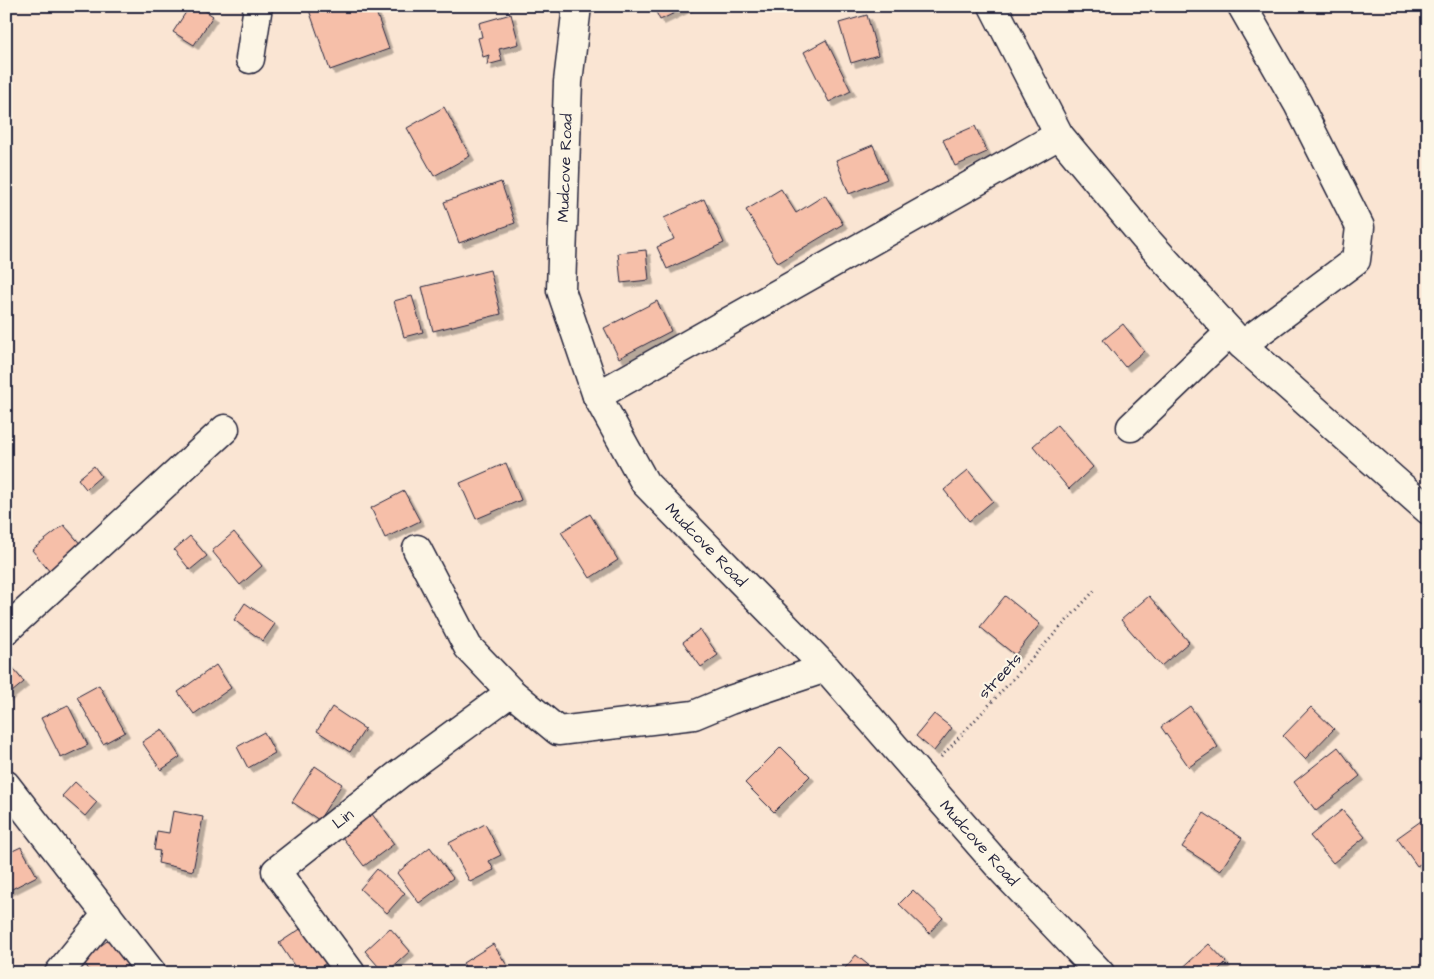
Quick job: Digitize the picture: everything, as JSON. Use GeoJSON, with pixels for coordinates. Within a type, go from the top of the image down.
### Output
{"type":"FeatureCollection","features":[{"type":"Feature","properties":{"kind":"street"},"geometry":{"type":"LineString","coordinates":[[250,59],[258,6]]}},
{"type":"Feature","properties":{"kind":"street","name":"Mudcove Road"},"geometry":{"type":"LineString","coordinates":[[577,6],[568,82],[561,290],[597,396],[645,484],[826,668],[1003,871],[1100,973]]}},
{"type":"Feature","properties":{"kind":"street"},"geometry":{"type":"LineString","coordinates":[[993,6],[1059,135],[1144,237],[1236,338],[1428,510]]}},
{"type":"Feature","properties":{"kind":"street"},"geometry":{"type":"LineString","coordinates":[[1130,427],[1236,338],[1356,260],[1360,228],[1298,104],[1242,6]]}},
{"type":"Feature","properties":{"kind":"street"},"geometry":{"type":"LineString","coordinates":[[597,396],[1059,135]]}},
{"type":"Feature","properties":{"kind":"street"},"geometry":{"type":"LineString","coordinates":[[6,630],[225,429]]}},
{"type":"Feature","properties":{"kind":"street"},"geometry":{"type":"LineString","coordinates":[[417,548],[468,647],[511,692],[558,730],[694,715],[730,700],[826,668]]}},
{"type":"Feature","properties":{"kind":"street","name":"Lin"},"geometry":{"type":"LineString","coordinates":[[352,973],[276,871],[398,775],[511,692]]}},
{"type":"Feature","properties":{"kind":"street"},"geometry":{"type":"LineString","coordinates":[[9,793],[152,973]]}},
{"type":"Feature","properties":{"kind":"street"},"geometry":{"type":"LineString","coordinates":[[59,973],[107,914]]}},
{"type":"Feature","properties":{"kind":"path","name":"streets"},"geometry":{"type":"LineString","coordinates":[[922,778],[1095,590]]}},
{"type":"Feature","properties":{"kind":"building"},"geometry":{"type":"Polygon","coordinates":[[[190,6],[198,6],[213,16],[194,45],[173,32],[190,6]]]}},
{"type":"Feature","properties":{"kind":"building"},"geometry":{"type":"Polygon","coordinates":[[[321,6],[374,6],[389,49],[330,70],[309,10],[321,6]]]}},
{"type":"Feature","properties":{"kind":"building"},"geometry":{"type":"Polygon","coordinates":[[[653,6],[689,6],[660,20],[653,6]]]}},
{"type":"Feature","properties":{"kind":"building"},"geometry":{"type":"Polygon","coordinates":[[[511,14],[519,44],[499,49],[502,61],[487,65],[489,55],[483,57],[478,38],[482,37],[479,23],[511,14]]]}},
{"type":"Feature","properties":{"kind":"building"},"geometry":{"type":"Polygon","coordinates":[[[867,15],[878,55],[851,63],[839,23],[867,15]]]}},
{"type":"Feature","properties":{"kind":"building"},"geometry":{"type":"Polygon","coordinates":[[[826,40],[851,91],[829,102],[804,52],[826,40]]]}},
{"type":"Feature","properties":{"kind":"building"},"geometry":{"type":"Polygon","coordinates":[[[444,107],[470,156],[434,176],[407,128],[444,107]]]}},
{"type":"Feature","properties":{"kind":"building"},"geometry":{"type":"Polygon","coordinates":[[[975,126],[987,152],[955,166],[943,140],[975,126]]]}},
{"type":"Feature","properties":{"kind":"building"},"geometry":{"type":"Polygon","coordinates":[[[873,145],[887,179],[849,194],[836,160],[873,145]]]}},
{"type":"Feature","properties":{"kind":"building"},"geometry":{"type":"Polygon","coordinates":[[[501,182],[515,223],[459,243],[444,202],[501,182]]]}},
{"type":"Feature","properties":{"kind":"building"},"geometry":{"type":"Polygon","coordinates":[[[781,189],[796,213],[825,195],[843,224],[778,263],[746,210],[781,189]]]}},
{"type":"Feature","properties":{"kind":"building"},"geometry":{"type":"Polygon","coordinates":[[[704,199],[724,243],[667,269],[657,247],[674,239],[664,218],[704,199]]]}},
{"type":"Feature","properties":{"kind":"building"},"geometry":{"type":"Polygon","coordinates":[[[646,250],[649,280],[621,283],[618,253],[646,250]]]}},
{"type":"Feature","properties":{"kind":"building"},"geometry":{"type":"Polygon","coordinates":[[[490,270],[501,314],[433,331],[422,287],[490,270]]]}},
{"type":"Feature","properties":{"kind":"building"},"geometry":{"type":"Polygon","coordinates":[[[412,296],[423,332],[404,337],[394,301],[412,296]]]}},
{"type":"Feature","properties":{"kind":"building"},"geometry":{"type":"Polygon","coordinates":[[[657,301],[671,331],[619,358],[604,328],[657,301]]]}},
{"type":"Feature","properties":{"kind":"building"},"geometry":{"type":"Polygon","coordinates":[[[1123,324],[1144,351],[1125,367],[1103,340],[1123,324]]]}},
{"type":"Feature","properties":{"kind":"building"},"geometry":{"type":"Polygon","coordinates":[[[1057,425],[1093,467],[1069,489],[1033,446],[1057,425]]]}},
{"type":"Feature","properties":{"kind":"building"},"geometry":{"type":"Polygon","coordinates":[[[506,463],[521,500],[476,519],[460,483],[506,463]]]}},
{"type":"Feature","properties":{"kind":"building"},"geometry":{"type":"Polygon","coordinates":[[[94,466],[101,476],[86,489],[78,479],[94,466]]]}},
{"type":"Feature","properties":{"kind":"building"},"geometry":{"type":"Polygon","coordinates":[[[968,470],[993,501],[969,521],[944,490],[968,470]]]}},
{"type":"Feature","properties":{"kind":"building"},"geometry":{"type":"Polygon","coordinates":[[[404,491],[420,521],[385,538],[371,508],[404,491]]]}},
{"type":"Feature","properties":{"kind":"building"},"geometry":{"type":"Polygon","coordinates":[[[590,514],[618,560],[590,578],[561,532],[590,514]]]}},
{"type":"Feature","properties":{"kind":"building"},"geometry":{"type":"Polygon","coordinates":[[[64,525],[82,546],[50,572],[32,550],[64,525]]]}},
{"type":"Feature","properties":{"kind":"building"},"geometry":{"type":"Polygon","coordinates":[[[234,532],[262,566],[240,585],[212,551],[234,532]]]}},
{"type":"Feature","properties":{"kind":"building"},"geometry":{"type":"Polygon","coordinates":[[[190,536],[207,556],[190,570],[174,550],[190,536]]]}},
{"type":"Feature","properties":{"kind":"building"},"geometry":{"type":"Polygon","coordinates":[[[1005,596],[1040,624],[1015,655],[980,627],[1005,596]]]}},
{"type":"Feature","properties":{"kind":"building"},"geometry":{"type":"Polygon","coordinates":[[[1149,596],[1189,642],[1161,666],[1121,620],[1149,596]]]}},
{"type":"Feature","properties":{"kind":"building"},"geometry":{"type":"Polygon","coordinates":[[[245,603],[275,624],[263,641],[234,620],[245,603]]]}},
{"type":"Feature","properties":{"kind":"building"},"geometry":{"type":"Polygon","coordinates":[[[700,629],[718,655],[701,667],[683,642],[700,629]]]}},
{"type":"Feature","properties":{"kind":"building"},"geometry":{"type":"Polygon","coordinates":[[[6,660],[24,682],[6,697],[6,660]]]}},
{"type":"Feature","properties":{"kind":"building"},"geometry":{"type":"Polygon","coordinates":[[[216,665],[231,688],[194,714],[178,692],[216,665]]]}},
{"type":"Feature","properties":{"kind":"building"},"geometry":{"type":"Polygon","coordinates":[[[99,685],[125,732],[103,744],[77,697],[99,685]]]}},
{"type":"Feature","properties":{"kind":"building"},"geometry":{"type":"Polygon","coordinates":[[[68,705],[88,745],[61,758],[41,718],[68,705]]]}},
{"type":"Feature","properties":{"kind":"building"},"geometry":{"type":"Polygon","coordinates":[[[1190,706],[1218,747],[1189,767],[1161,727],[1190,706]]]}},
{"type":"Feature","properties":{"kind":"building"},"geometry":{"type":"Polygon","coordinates":[[[332,707],[365,729],[350,752],[317,731],[332,707]]]}},
{"type":"Feature","properties":{"kind":"building"},"geometry":{"type":"Polygon","coordinates":[[[1311,707],[1334,729],[1305,759],[1283,736],[1311,707]]]}},
{"type":"Feature","properties":{"kind":"building"},"geometry":{"type":"Polygon","coordinates":[[[934,714],[952,728],[934,751],[916,736],[934,714]]]}},
{"type":"Feature","properties":{"kind":"building"},"geometry":{"type":"Polygon","coordinates":[[[162,729],[180,757],[161,770],[142,742],[162,729]]]}},
{"type":"Feature","properties":{"kind":"building"},"geometry":{"type":"Polygon","coordinates":[[[264,732],[275,753],[248,768],[237,747],[264,732]]]}},
{"type":"Feature","properties":{"kind":"building"},"geometry":{"type":"Polygon","coordinates":[[[781,747],[810,776],[774,812],[745,783],[781,747]]]}},
{"type":"Feature","properties":{"kind":"building"},"geometry":{"type":"Polygon","coordinates":[[[1338,747],[1360,776],[1316,811],[1294,782],[1338,747]]]}},
{"type":"Feature","properties":{"kind":"building"},"geometry":{"type":"Polygon","coordinates":[[[315,766],[342,784],[319,820],[292,802],[315,766]]]}},
{"type":"Feature","properties":{"kind":"building"},"geometry":{"type":"Polygon","coordinates":[[[75,782],[97,802],[85,816],[62,796],[75,782]]]}},
{"type":"Feature","properties":{"kind":"building"},"geometry":{"type":"Polygon","coordinates":[[[1342,810],[1365,837],[1333,863],[1310,836],[1342,810]]]}},
{"type":"Feature","properties":{"kind":"building"},"geometry":{"type":"Polygon","coordinates":[[[173,811],[203,817],[193,871],[158,863],[160,851],[154,850],[157,831],[169,833],[173,811]]]}},
{"type":"Feature","properties":{"kind":"building"},"geometry":{"type":"Polygon","coordinates":[[[1204,813],[1242,838],[1220,871],[1182,847],[1204,813]]]}},
{"type":"Feature","properties":{"kind":"building"},"geometry":{"type":"Polygon","coordinates":[[[372,814],[394,844],[364,866],[342,837],[372,814]]]}},
{"type":"Feature","properties":{"kind":"building"},"geometry":{"type":"Polygon","coordinates":[[[1428,816],[1428,859],[1417,866],[1397,838],[1428,816]]]}},
{"type":"Feature","properties":{"kind":"building"},"geometry":{"type":"Polygon","coordinates":[[[485,824],[501,855],[489,861],[494,870],[470,882],[449,843],[485,824]]]}},
{"type":"Feature","properties":{"kind":"building"},"geometry":{"type":"Polygon","coordinates":[[[21,847],[37,876],[6,892],[6,854],[21,847]]]}},
{"type":"Feature","properties":{"kind":"building"},"geometry":{"type":"Polygon","coordinates":[[[430,847],[453,878],[419,903],[397,873],[430,847]]]}},
{"type":"Feature","properties":{"kind":"building"},"geometry":{"type":"Polygon","coordinates":[[[377,869],[405,893],[387,913],[360,889],[377,869]]]}},
{"type":"Feature","properties":{"kind":"building"},"geometry":{"type":"Polygon","coordinates":[[[913,890],[943,918],[929,933],[899,904],[913,890]]]}},
{"type":"Feature","properties":{"kind":"building"},"geometry":{"type":"Polygon","coordinates":[[[308,924],[331,960],[311,973],[299,973],[279,943],[308,924]]]}},
{"type":"Feature","properties":{"kind":"building"},"geometry":{"type":"Polygon","coordinates":[[[390,928],[410,951],[384,973],[365,951],[390,928]]]}},
{"type":"Feature","properties":{"kind":"building"},"geometry":{"type":"Polygon","coordinates":[[[110,939],[129,964],[117,973],[91,973],[82,959],[110,939]]]}},
{"type":"Feature","properties":{"kind":"building"},"geometry":{"type":"Polygon","coordinates":[[[493,944],[512,973],[469,973],[463,963],[493,944]]]}},
{"type":"Feature","properties":{"kind":"building"},"geometry":{"type":"Polygon","coordinates":[[[1209,944],[1226,962],[1215,973],[1180,973],[1179,971],[1209,944]]]}},
{"type":"Feature","properties":{"kind":"building"},"geometry":{"type":"Polygon","coordinates":[[[856,955],[878,973],[841,973],[856,955]]]}}]}
